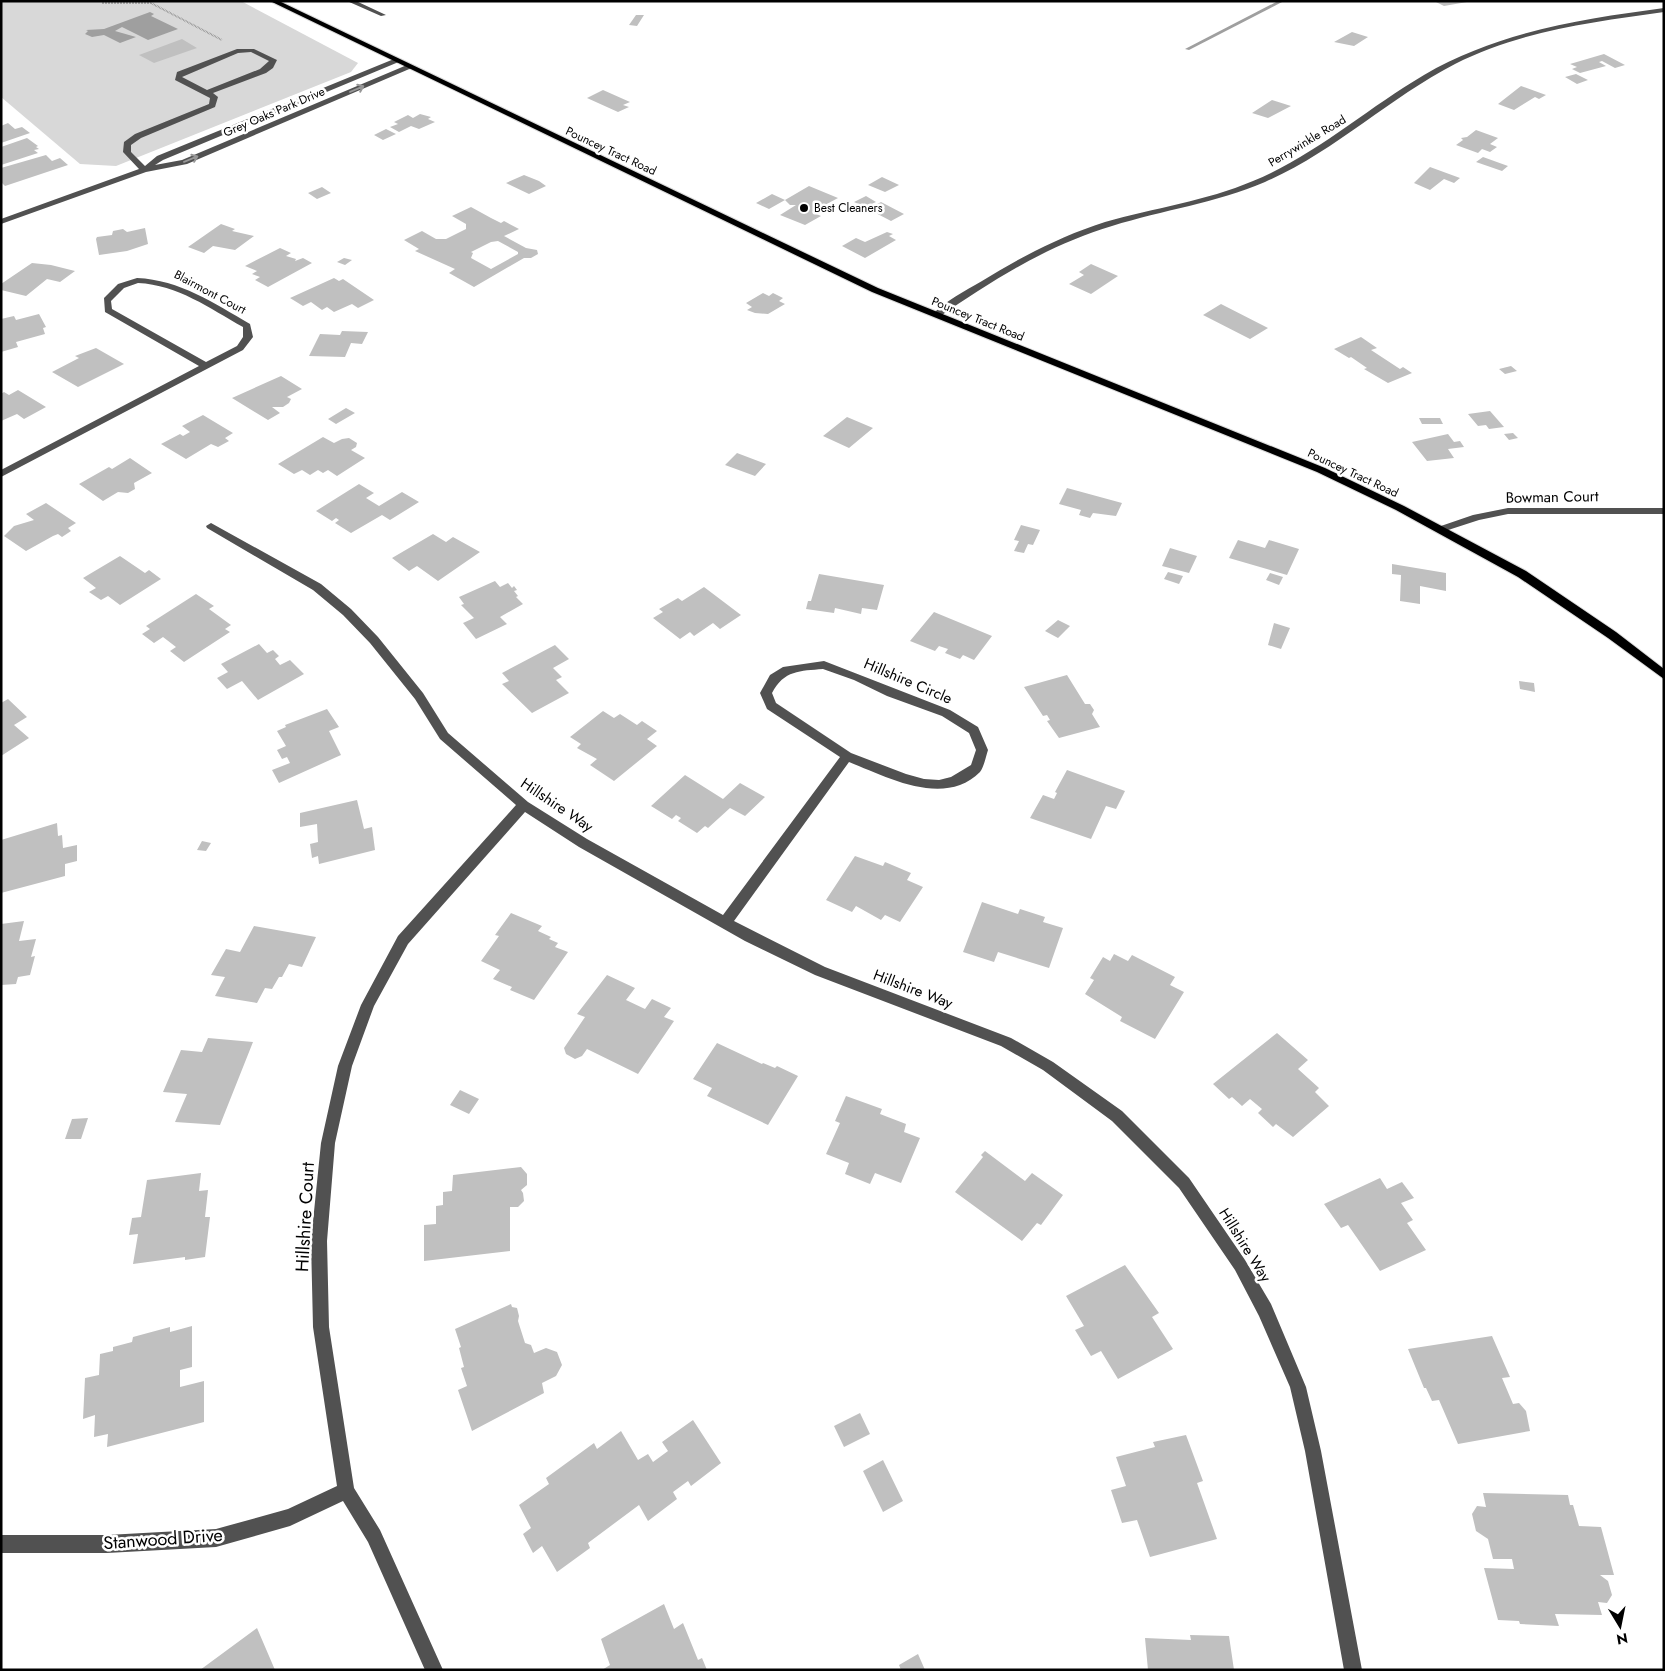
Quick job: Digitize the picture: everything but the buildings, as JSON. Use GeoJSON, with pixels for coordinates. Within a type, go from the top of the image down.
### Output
{"type":"FeatureCollection","features":[{"type":"Feature","properties":{"kind":"main road","name":"Pouncey Tract Road"},"geometry":{"type":"LineString","coordinates":[[273,1],[807,259],[936,315],[1321,470],[1442,529],[1522,574],[1612,635],[1664,675]]}},
{"type":"Feature","properties":{"kind":"street"},"geometry":{"type":"LineString","coordinates":[[350,1],[383,15]]}},
{"type":"Feature","properties":{"kind":"street","name":"Perrywinkle Road"},"geometry":{"type":"LineString","coordinates":[[936,315],[993,276],[1065,239],[1109,224],[1231,192],[1274,175],[1323,147],[1426,76],[1470,53],[1533,32],[1664,10]]}},
{"type":"Feature","properties":{"kind":"street"},"geometry":{"type":"LineString","coordinates":[[144,170],[127,152],[128,144],[138,136],[212,105],[214,97],[206,93],[178,78],[180,74],[242,51],[252,50],[273,60],[270,66],[263,71],[206,93]]}},
{"type":"Feature","properties":{"kind":"street","name":"Grey Oaks Park Drive"},"geometry":{"type":"LineString","coordinates":[[144,170],[160,158],[397,61]]}},
{"type":"Feature","properties":{"kind":"street","name":"Grey Oaks Park Drive"},"geometry":{"type":"LineString","coordinates":[[3,219],[144,170],[184,162],[410,67]]}},
{"type":"Feature","properties":{"kind":"street","name":"Blairmont Court"},"geometry":{"type":"LineString","coordinates":[[1,474],[206,366],[245,342],[248,337],[247,326],[161,281],[133,282],[110,295],[106,305],[108,310],[206,366]]}},
{"type":"Feature","properties":{"kind":"street","name":"Bowman Court"},"geometry":{"type":"LineString","coordinates":[[1442,529],[1477,517],[1508,511],[1664,511]]}},
{"type":"Feature","properties":{"kind":"street","name":"Hillshire Way"},"geometry":{"type":"LineString","coordinates":[[211,526],[317,587],[347,612],[374,640],[419,696],[444,736],[524,805],[583,843],[750,937],[820,971],[1006,1042],[1040,1061],[1116,1116],[1184,1183],[1240,1265],[1265,1310],[1298,1387],[1313,1451],[1353,1670]]}},
{"type":"Feature","properties":{"kind":"street","name":"Hillshire Circle"},"geometry":{"type":"LineString","coordinates":[[824,665],[946,713],[974,730],[982,750],[976,768],[957,780],[932,785],[902,777],[847,756],[795,724],[771,706],[766,692],[774,678],[787,670],[824,665]]}},
{"type":"Feature","properties":{"kind":"street"},"geometry":{"type":"LineString","coordinates":[[725,923],[847,756]]}},
{"type":"Feature","properties":{"kind":"street","name":"Hillshire Court"},"geometry":{"type":"LineString","coordinates":[[434,1670],[374,1536],[346,1491],[321,1327],[319,1241],[328,1143],[345,1066],[368,1005],[403,940],[524,805]]}},
{"type":"Feature","properties":{"kind":"street","name":"Stanwood Drive"},"geometry":{"type":"LineString","coordinates":[[1,1544],[107,1544],[216,1538],[290,1518],[346,1491]]}},
{"type":"Feature","properties":{"kind":"path"},"geometry":{"type":"LineString","coordinates":[[102,3],[151,3],[242,51]]}},
{"type":"Feature","properties":{"kind":"shaded area"},"geometry":{"type":"Polygon","coordinates":[[[1,1],[241,1],[358,63],[351,72],[116,166],[80,164],[1,97],[1,1]]]}},
{"type":"Feature","properties":{"kind":"shaded area"},"geometry":{"type":"Polygon","coordinates":[[[150,12],[154,14],[151,16],[178,29],[148,40],[122,27],[115,31],[136,37],[120,43],[104,35],[92,37],[85,34],[88,31],[86,30],[104,29],[150,12]]]}},
{"type":"Feature","properties":{"kind":"waterway"},"geometry":{"type":"LineString","coordinates":[[1187,49],[1282,1]]}},
{"type":"Feature","properties":{"kind":"place","name":"Best Cleaners"},"geometry":{"type":"Point","coordinates":[804,208]}}]}
